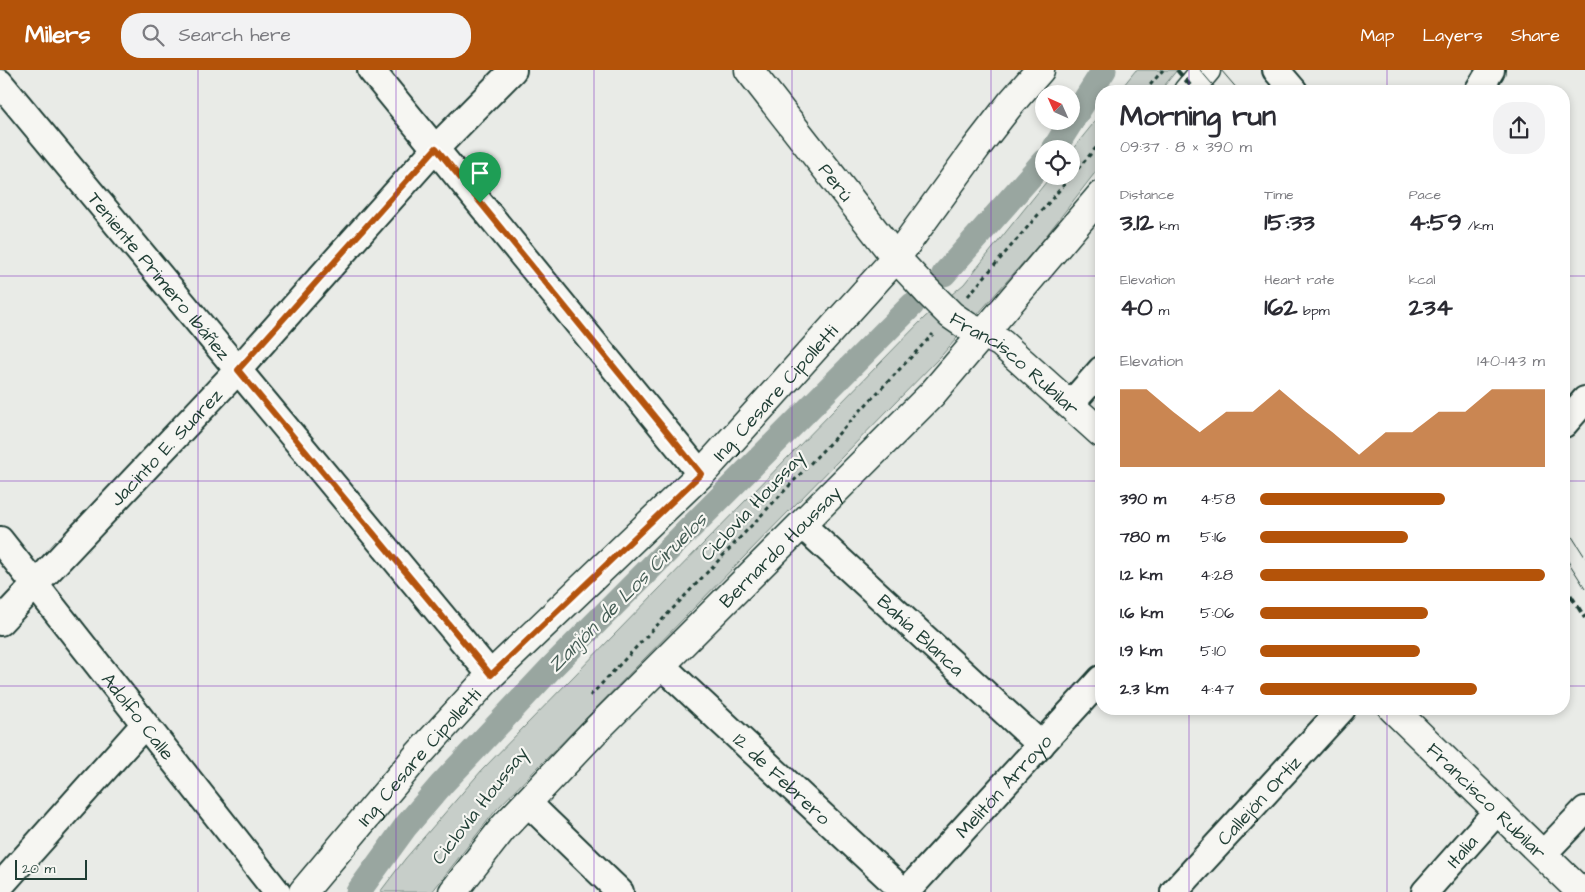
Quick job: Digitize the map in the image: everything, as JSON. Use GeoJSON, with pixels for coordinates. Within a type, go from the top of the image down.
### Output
{"type":"FeatureCollection","features":[{"type":"Feature","properties":{"kind":"street"},"geometry":{"type":"LineString","coordinates":[[372,70],[701,474]]}},
{"type":"Feature","properties":{"kind":"street","name":"Jacinto E. Suarez"},"geometry":{"type":"LineString","coordinates":[[0,622],[238,370],[436,148],[513,70]]}},
{"type":"Feature","properties":{"kind":"street","name":"Perú"},"geometry":{"type":"LineString","coordinates":[[749,70],[896,258],[927,291]]}},
{"type":"Feature","properties":{"kind":"street","name":"Ing. Cesare Cipolletti"},"geometry":{"type":"LineString","coordinates":[[303,892],[418,755],[491,675],[701,474],[896,258],[976,148],[1040,70]]}},
{"type":"Feature","properties":{"kind":"street"},"geometry":{"type":"LineString","coordinates":[[1193,85],[1206,70]]}},
{"type":"Feature","properties":{"kind":"street"},"geometry":{"type":"LineString","coordinates":[[1276,70],[1289,85]]}},
{"type":"Feature","properties":{"kind":"street"},"geometry":{"type":"LineString","coordinates":[[1482,85],[1491,70]]}},
{"type":"Feature","properties":{"kind":"street","name":"Teniente Primero Ibáñez"},"geometry":{"type":"LineString","coordinates":[[0,83],[491,675]]}},
{"type":"Feature","properties":{"kind":"street","name":"Bernardo Houssay"},"geometry":{"type":"LineString","coordinates":[[454,892],[503,828],[527,802],[660,665],[932,394],[985,334],[1095,202]]}},
{"type":"Feature","properties":{"kind":"street","name":"Francisco Rubilar"},"geometry":{"type":"LineString","coordinates":[[927,291],[951,315],[967,326],[1001,343],[1095,428]]}},
{"type":"Feature","properties":{"kind":"street"},"geometry":{"type":"LineString","coordinates":[[1070,405],[1095,377]]}},
{"type":"Feature","properties":{"kind":"street"},"geometry":{"type":"LineString","coordinates":[[1570,417],[1585,400]]}},
{"type":"Feature","properties":{"kind":"street","name":"Bahía Blanca"},"geometry":{"type":"LineString","coordinates":[[802,525],[1041,745]]}},
{"type":"Feature","properties":{"kind":"street","name":"Adolfo Calle"},"geometry":{"type":"LineString","coordinates":[[0,540],[277,892]]}},
{"type":"Feature","properties":{"kind":"street","name":"12 de Febrero"},"geometry":{"type":"LineString","coordinates":[[660,665],[905,892]]}},
{"type":"Feature","properties":{"kind":"street","name":"Melitón Arroyo"},"geometry":{"type":"LineString","coordinates":[[905,892],[1095,686]]}},
{"type":"Feature","properties":{"kind":"street","name":"Callejón Ortiz"},"geometry":{"type":"LineString","coordinates":[[1174,892],[1336,715]]}},
{"type":"Feature","properties":{"kind":"street","name":"Francisco Rubilar"},"geometry":{"type":"LineString","coordinates":[[1399,715],[1580,892]]}},
{"type":"Feature","properties":{"kind":"street"},"geometry":{"type":"LineString","coordinates":[[0,886],[144,725]]}},
{"type":"Feature","properties":{"kind":"street"},"geometry":{"type":"LineString","coordinates":[[527,802],[620,892]]}},
{"type":"Feature","properties":{"kind":"street","name":"Italia"},"geometry":{"type":"LineString","coordinates":[[1425,892],[1498,810]]}},
{"type":"Feature","properties":{"kind":"street"},"geometry":{"type":"LineString","coordinates":[[1543,854],[1585,810]]}},
{"type":"Feature","properties":{"kind":"path"},"geometry":{"type":"LineString","coordinates":[[1150,85],[1163,70]]}},
{"type":"Feature","properties":{"kind":"path","name":"Ciclovía Houssay"},"geometry":{"type":"LineString","coordinates":[[587,700],[951,315],[1095,149]]}},
{"type":"Feature","properties":{"kind":"shaded area"},"geometry":{"type":"Polygon","coordinates":[[[1136,70],[1177,70],[1165,85],[1124,85],[1136,70]]]}},
{"type":"Feature","properties":{"kind":"shaded area"},"geometry":{"type":"Polygon","coordinates":[[[1095,121],[1095,173],[1042,241],[942,355],[496,810],[432,892],[380,892],[405,859],[482,770],[925,317],[964,284],[1044,185],[1080,185],[1080,140],[1095,121]]]}},
{"type":"Feature","properties":{"kind":"waterway","name":"Zanjón de Los Ciruelos"},"geometry":{"type":"LineString","coordinates":[[1060,140],[1104,70]]}},
{"type":"Feature","properties":{"kind":"waterway","name":"Zanjón de Los Ciruelos"},"geometry":{"type":"LineString","coordinates":[[944,274],[1035,171]]}},
{"type":"Feature","properties":{"kind":"waterway","name":"Zanjón de Los Ciruelos"},"geometry":{"type":"LineString","coordinates":[[358,892],[406,826],[442,784],[551,668],[912,305]]}},
{"type":"Feature","properties":{"kind":"tram line"},"geometry":{"type":"LineString","coordinates":[[1200,70],[1213,85]]}},
{"type":"Feature","properties":{"kind":"tram line"},"geometry":{"type":"LineString","coordinates":[[1221,70],[1234,85]]}},
{"type":"Feature","properties":{"kind":"tram line"},"geometry":{"type":"LineString","coordinates":[[1570,533],[1585,557]]}},
{"type":"Feature","properties":{"kind":"tram line"},"geometry":{"type":"LineString","coordinates":[[1570,564],[1585,588]]}},
{"type":"Feature","properties":{"kind":"railway"},"geometry":{"type":"LineString","coordinates":[[1177,70],[1190,85]]}},
{"type":"Feature","properties":{"kind":"railway"},"geometry":{"type":"LineString","coordinates":[[1570,594],[1585,618]]}},
{"type":"Feature","properties":{"kind":"route"},"geometry":{"type":"LineString","coordinates":[[436,148],[480,203],[701,474],[491,675],[238,370],[436,148]]}}]}
